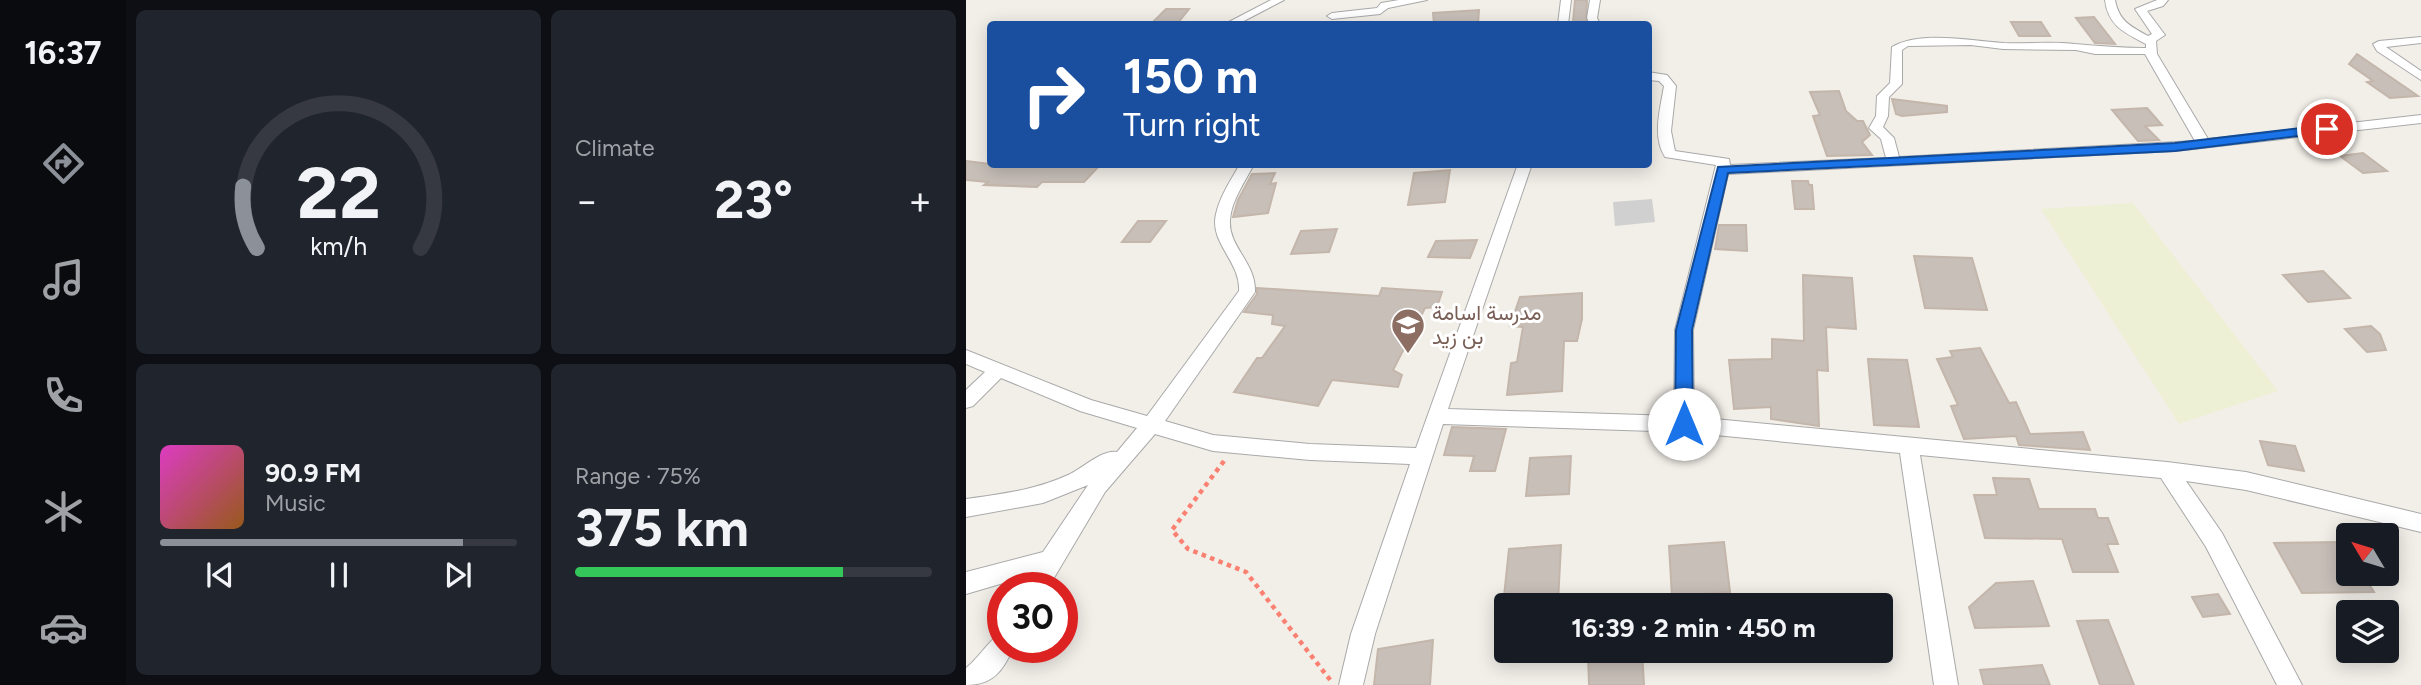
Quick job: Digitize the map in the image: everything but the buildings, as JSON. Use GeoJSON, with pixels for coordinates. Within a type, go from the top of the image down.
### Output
{"type":"FeatureCollection","features":[{"type":"Feature","properties":{"kind":"street"},"geometry":{"type":"LineString","coordinates":[[1236,21],[1279,0]]}},
{"type":"Feature","properties":{"kind":"street"},"geometry":{"type":"LineString","coordinates":[[1330,20],[1380,11],[1385,5],[1422,0]]}},
{"type":"Feature","properties":{"kind":"street"},"geometry":{"type":"LineString","coordinates":[[1563,21],[1566,0]]}},
{"type":"Feature","properties":{"kind":"street"},"geometry":{"type":"LineString","coordinates":[[1594,21],[1595,0]]}},
{"type":"Feature","properties":{"kind":"street"},"geometry":{"type":"LineString","coordinates":[[2110,0],[2112,13],[2120,25],[2149,46],[2204,144]]}},
{"type":"Feature","properties":{"kind":"street"},"geometry":{"type":"LineString","coordinates":[[1894,162],[1888,138],[1876,128],[1882,116],[1883,96],[1896,84],[1896,49],[1906,43],[1970,42],[2003,46],[2076,47],[2095,51],[2149,46],[2159,35],[2140,9],[2160,4],[2163,0]]}},
{"type":"Feature","properties":{"kind":"street"},"geometry":{"type":"LineString","coordinates":[[1330,20],[1338,3]]}},
{"type":"Feature","properties":{"kind":"street"},"geometry":{"type":"LineString","coordinates":[[2421,40],[2379,44],[2381,49],[2421,75]]}},
{"type":"Feature","properties":{"kind":"street"},"geometry":{"type":"LineString","coordinates":[[1652,77],[1663,78],[1670,86],[1666,117],[1667,150],[1678,156],[1724,161],[1684,330],[1684,424]]}},
{"type":"Feature","properties":{"kind":"street"},"geometry":{"type":"LineString","coordinates":[[1722,170],[2204,144],[2421,119]]}},
{"type":"Feature","properties":{"kind":"street"},"geometry":{"type":"LineString","coordinates":[[1044,572],[1098,486],[1150,425],[1247,292],[1247,272],[1223,233],[1222,220],[1245,168]]}},
{"type":"Feature","properties":{"kind":"street"},"geometry":{"type":"LineString","coordinates":[[1351,685],[1363,635],[1436,416],[1524,168]]}},
{"type":"Feature","properties":{"kind":"street"},"geometry":{"type":"LineString","coordinates":[[966,357],[1087,406],[1213,443],[1322,453],[1423,456]]}},
{"type":"Feature","properties":{"kind":"street"},"geometry":{"type":"LineString","coordinates":[[966,401],[998,370]]}},
{"type":"Feature","properties":{"kind":"street"},"geometry":{"type":"LineString","coordinates":[[1436,416],[1684,424],[2167,470],[2246,481],[2421,523]]}},
{"type":"Feature","properties":{"kind":"street"},"geometry":{"type":"LineString","coordinates":[[966,508],[1031,499],[1082,480],[1136,443]]}},
{"type":"Feature","properties":{"kind":"street"},"geometry":{"type":"LineString","coordinates":[[1909,445],[1947,685]]}},
{"type":"Feature","properties":{"kind":"street"},"geometry":{"type":"LineString","coordinates":[[2167,470],[2214,540],[2290,685]]}},
{"type":"Feature","properties":{"kind":"street"},"geometry":{"type":"LineString","coordinates":[[966,583],[1050,560]]}},
{"type":"Feature","properties":{"kind":"street"},"geometry":{"type":"LineString","coordinates":[[966,683],[990,663]]}},
{"type":"Feature","properties":{"kind":"path"},"geometry":{"type":"LineString","coordinates":[[1236,445],[1172,530],[1188,549],[1246,572],[1334,685]]}},
{"type":"Feature","properties":{"kind":"shaded area"},"geometry":{"type":"Polygon","coordinates":[[[1652,199],[1655,222],[1615,226],[1613,202],[1652,199]]]}},
{"type":"Feature","properties":{"kind":"green space"},"geometry":{"type":"Polygon","coordinates":[[[2133,203],[2278,391],[2179,424],[2041,209],[2133,203]]]}},
{"type":"Feature","properties":{"kind":"place","name":"مدرسة اسامة بن زيد"},"geometry":{"type":"Point","coordinates":[1408,355]}},
{"type":"Feature","properties":{"kind":"route"},"geometry":{"type":"LineString","coordinates":[[1684,424],[1684,330],[1722,170],[2175,147],[2327,129]]}}]}
